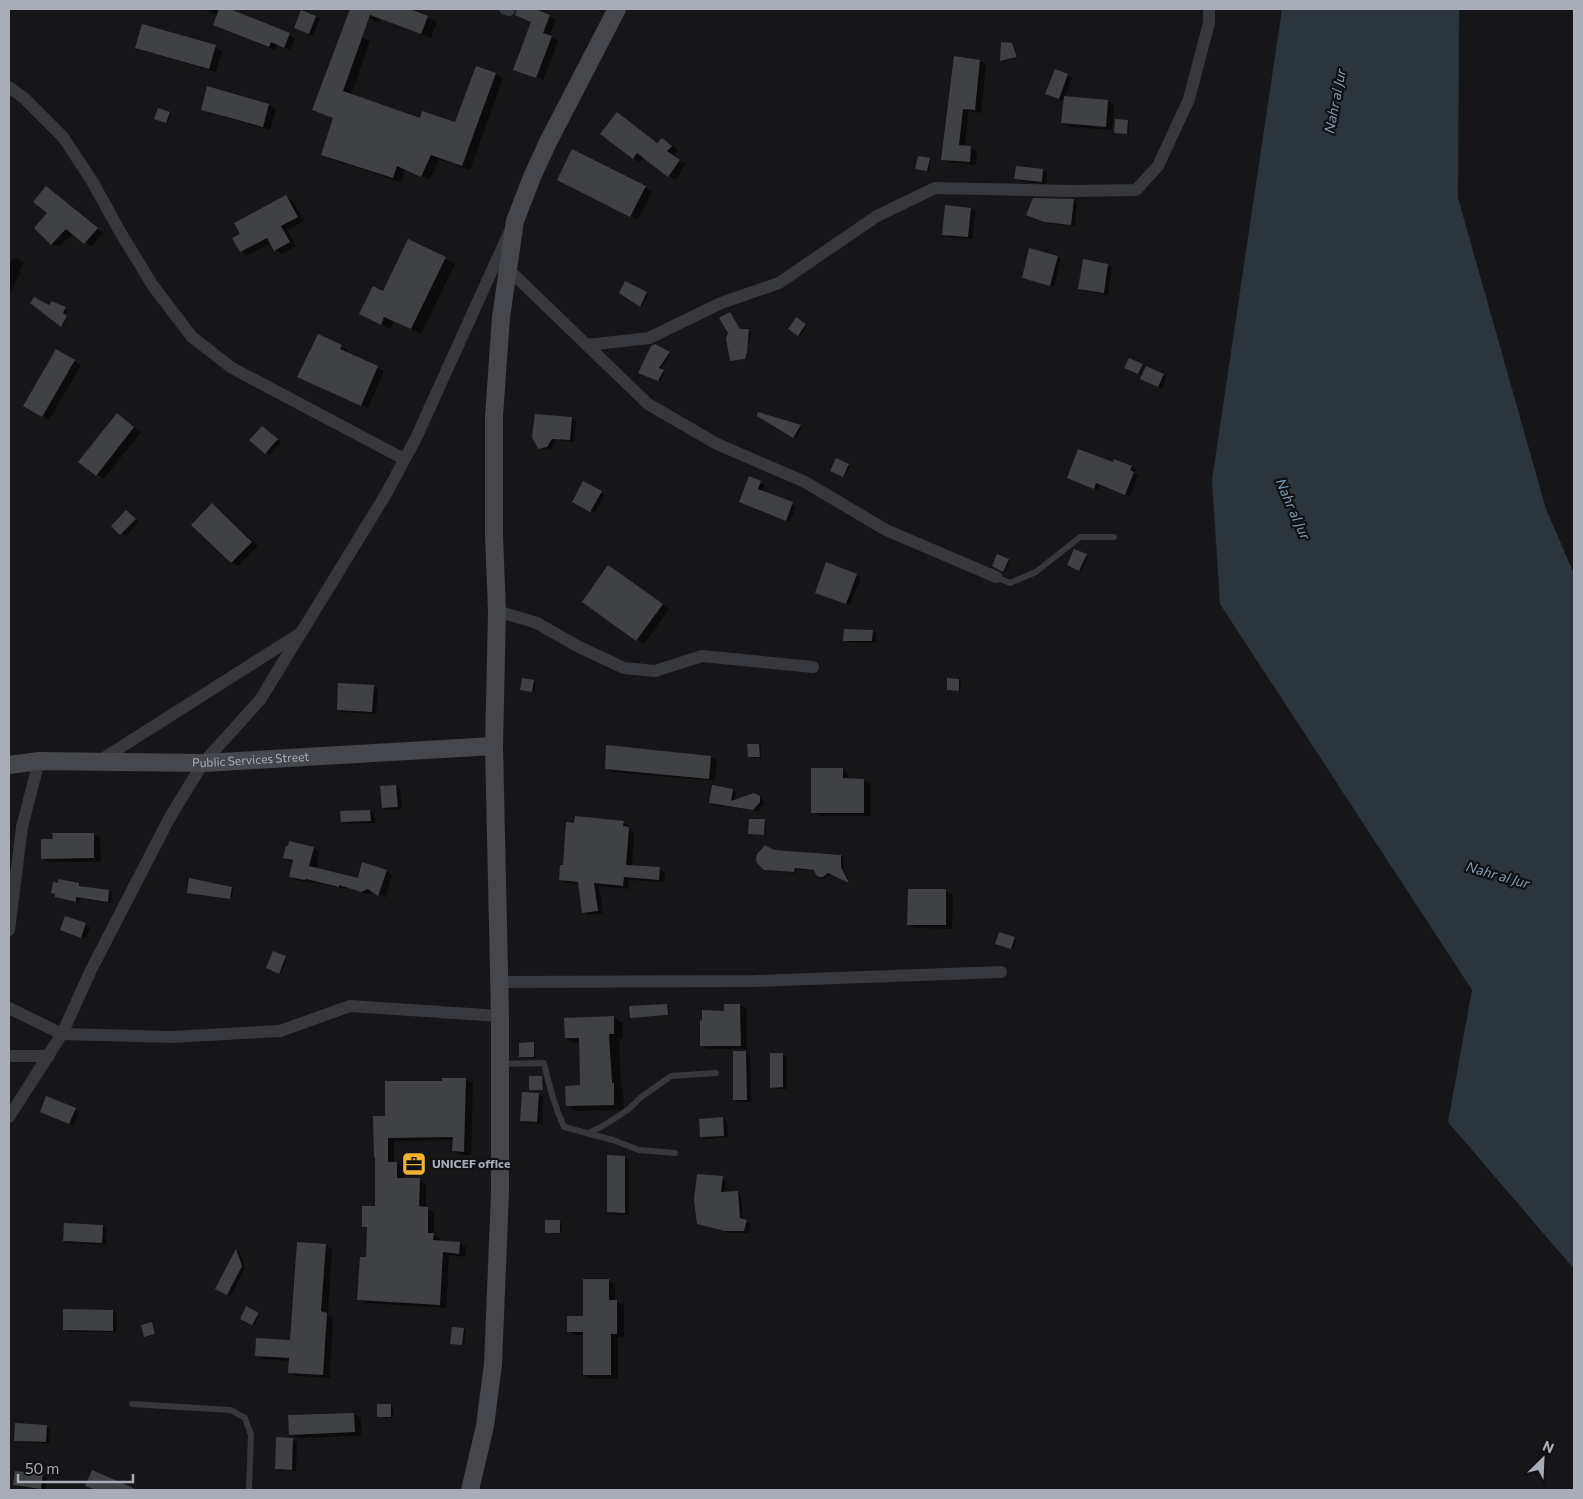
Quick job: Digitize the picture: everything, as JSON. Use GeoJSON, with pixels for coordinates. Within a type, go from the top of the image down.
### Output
{"type":"FeatureCollection","features":[{"type":"Feature","properties":{"kind":"street"},"geometry":{"type":"LineString","coordinates":[[9,1117],[62,1034],[91,970],[170,817],[203,763],[260,700],[381,502],[416,438],[515,220],[548,142],[617,9]]}},
{"type":"Feature","properties":{"kind":"street"},"geometry":{"type":"LineString","coordinates":[[587,345],[649,338],[721,303],[779,283],[877,216],[935,188],[1045,191],[1136,190],[1158,166],[1189,100],[1209,23],[1208,9]]}},
{"type":"Feature","properties":{"kind":"street"},"geometry":{"type":"LineString","coordinates":[[9,87],[24,98],[64,137],[153,286],[192,338],[232,368],[404,459]]}},
{"type":"Feature","properties":{"kind":"street"},"geometry":{"type":"LineString","coordinates":[[470,1490],[486,1426],[493,1364],[500,1192],[500,1016],[494,746],[497,611],[494,536],[494,416],[502,317],[515,220]]}},
{"type":"Feature","properties":{"kind":"street"},"geometry":{"type":"LineString","coordinates":[[508,269],[648,404],[717,444],[805,482],[886,530],[996,577]]}},
{"type":"Feature","properties":{"kind":"street"},"geometry":{"type":"LineString","coordinates":[[497,611],[537,623],[577,646],[624,668],[656,671],[702,656],[813,667]]}},
{"type":"Feature","properties":{"kind":"street"},"geometry":{"type":"LineString","coordinates":[[99,762],[303,631]]}},
{"type":"Feature","properties":{"kind":"street","name":"Public Services Street"},"geometry":{"type":"LineString","coordinates":[[9,765],[39,761],[203,763],[494,746]]}},
{"type":"Feature","properties":{"kind":"street"},"geometry":{"type":"LineString","coordinates":[[9,930],[22,827],[39,761]]}},
{"type":"Feature","properties":{"kind":"street"},"geometry":{"type":"LineString","coordinates":[[499,982],[755,982],[1001,972]]}},
{"type":"Feature","properties":{"kind":"street"},"geometry":{"type":"LineString","coordinates":[[9,1008],[62,1034],[174,1037],[280,1031],[350,1006],[500,1016]]}},
{"type":"Feature","properties":{"kind":"street"},"geometry":{"type":"LineString","coordinates":[[9,1056],[49,1056]]}},
{"type":"Feature","properties":{"kind":"lane"},"geometry":{"type":"LineString","coordinates":[[996,577],[1010,583],[1036,572],[1080,537],[1114,537]]}},
{"type":"Feature","properties":{"kind":"lane"},"geometry":{"type":"LineString","coordinates":[[499,1064],[544,1063],[551,1094],[564,1127],[589,1133],[639,1150],[675,1153]]}},
{"type":"Feature","properties":{"kind":"lane"},"geometry":{"type":"LineString","coordinates":[[589,1133],[629,1109],[640,1098],[671,1076],[716,1073]]}},
{"type":"Feature","properties":{"kind":"lane"},"geometry":{"type":"LineString","coordinates":[[132,1404],[231,1410],[245,1418],[251,1435],[249,1490]]}},
{"type":"Feature","properties":{"kind":"water","name":"Nahr al Jur"},"geometry":{"type":"Polygon","coordinates":[[[1282,9],[1459,9],[1458,198],[1546,509],[1574,574],[1574,1269],[1448,1122],[1472,990],[1220,604],[1212,480],[1282,9]]]}},
{"type":"Feature","properties":{"kind":"building"},"geometry":{"type":"Polygon","coordinates":[[[219,9],[230,9],[290,33],[284,48],[271,42],[269,47],[213,25],[219,9]]]}},
{"type":"Feature","properties":{"kind":"building"},"geometry":{"type":"Polygon","coordinates":[[[350,9],[410,9],[428,16],[421,34],[370,15],[343,91],[420,118],[422,111],[455,122],[476,66],[496,73],[462,166],[431,155],[421,177],[397,166],[393,178],[321,155],[333,118],[312,110],[350,9]]]}},
{"type":"Feature","properties":{"kind":"building"},"geometry":{"type":"Polygon","coordinates":[[[517,9],[535,9],[550,15],[543,33],[552,36],[536,78],[513,70],[531,22],[515,15],[517,9]]]}},
{"type":"Feature","properties":{"kind":"building"},"geometry":{"type":"Polygon","coordinates":[[[301,10],[316,16],[309,34],[294,28],[301,10]]]}},
{"type":"Feature","properties":{"kind":"building"},"geometry":{"type":"Polygon","coordinates":[[[142,24],[216,45],[209,69],[135,48],[142,24]]]}},
{"type":"Feature","properties":{"kind":"building"},"geometry":{"type":"Polygon","coordinates":[[[1001,42],[1012,43],[1017,57],[1000,61],[1001,42]]]}},
{"type":"Feature","properties":{"kind":"building"},"geometry":{"type":"Polygon","coordinates":[[[954,56],[980,60],[975,110],[963,109],[959,145],[971,146],[970,162],[941,160],[954,56]]]}},
{"type":"Feature","properties":{"kind":"building"},"geometry":{"type":"Polygon","coordinates":[[[1055,69],[1068,74],[1059,99],[1045,94],[1055,69]]]}},
{"type":"Feature","properties":{"kind":"building"},"geometry":{"type":"Polygon","coordinates":[[[207,86],[269,104],[263,127],[201,110],[207,86]]]}},
{"type":"Feature","properties":{"kind":"building"},"geometry":{"type":"Polygon","coordinates":[[[1064,96],[1108,100],[1106,127],[1061,123],[1064,96]]]}},
{"type":"Feature","properties":{"kind":"building"},"geometry":{"type":"Polygon","coordinates":[[[158,108],[170,112],[166,123],[154,119],[158,108]]]}},
{"type":"Feature","properties":{"kind":"building"},"geometry":{"type":"Polygon","coordinates":[[[617,112],[657,143],[662,138],[672,146],[667,151],[680,160],[668,177],[637,153],[633,159],[600,134],[617,112]]]}},
{"type":"Feature","properties":{"kind":"building"},"geometry":{"type":"Polygon","coordinates":[[[1115,119],[1128,120],[1127,134],[1114,133],[1115,119]]]}},
{"type":"Feature","properties":{"kind":"building"},"geometry":{"type":"Polygon","coordinates":[[[572,149],[646,186],[630,217],[557,180],[572,149]]]}},
{"type":"Feature","properties":{"kind":"building"},"geometry":{"type":"Polygon","coordinates":[[[918,156],[930,158],[927,171],[915,169],[918,156]]]}},
{"type":"Feature","properties":{"kind":"building"},"geometry":{"type":"Polygon","coordinates":[[[1016,166],[1043,169],[1042,182],[1014,179],[1016,166]]]}},
{"type":"Feature","properties":{"kind":"building"},"geometry":{"type":"Polygon","coordinates":[[[46,186],[98,228],[84,244],[66,229],[51,245],[34,228],[47,213],[33,202],[46,186]]]}},
{"type":"Feature","properties":{"kind":"building"},"geometry":{"type":"Polygon","coordinates":[[[286,195],[298,217],[281,226],[290,242],[274,251],[267,238],[240,252],[232,238],[240,234],[234,223],[286,195]]]}},
{"type":"Feature","properties":{"kind":"building"},"geometry":{"type":"Polygon","coordinates":[[[1033,198],[1074,199],[1071,225],[1044,222],[1026,215],[1033,198]]]}},
{"type":"Feature","properties":{"kind":"building"},"geometry":{"type":"Polygon","coordinates":[[[945,205],[971,208],[968,237],[942,235],[945,205]]]}},
{"type":"Feature","properties":{"kind":"building"},"geometry":{"type":"Polygon","coordinates":[[[408,239],[446,257],[411,329],[384,317],[381,325],[359,314],[373,286],[383,291],[408,239]]]}},
{"type":"Feature","properties":{"kind":"building"},"geometry":{"type":"Polygon","coordinates":[[[1029,248],[1058,256],[1050,286],[1022,278],[1029,248]]]}},
{"type":"Feature","properties":{"kind":"building"},"geometry":{"type":"Polygon","coordinates":[[[1083,259],[1108,264],[1104,293],[1078,289],[1083,259]]]}},
{"type":"Feature","properties":{"kind":"building"},"geometry":{"type":"Polygon","coordinates":[[[625,281],[647,292],[640,307],[619,293],[625,281]]]}},
{"type":"Feature","properties":{"kind":"building"},"geometry":{"type":"Polygon","coordinates":[[[34,297],[50,305],[51,301],[66,307],[63,313],[67,316],[61,327],[30,303],[34,297]]]}},
{"type":"Feature","properties":{"kind":"building"},"geometry":{"type":"Polygon","coordinates":[[[730,312],[740,329],[749,329],[745,359],[730,361],[726,338],[728,333],[719,318],[730,312]]]}},
{"type":"Feature","properties":{"kind":"building"},"geometry":{"type":"Polygon","coordinates":[[[796,317],[806,324],[798,336],[788,329],[796,317]]]}},
{"type":"Feature","properties":{"kind":"building"},"geometry":{"type":"Polygon","coordinates":[[[318,334],[342,345],[340,349],[378,366],[361,406],[297,377],[318,334]]]}},
{"type":"Feature","properties":{"kind":"building"},"geometry":{"type":"Polygon","coordinates":[[[655,344],[670,352],[659,368],[664,370],[658,381],[638,373],[651,346],[655,344]]]}},
{"type":"Feature","properties":{"kind":"building"},"geometry":{"type":"Polygon","coordinates":[[[56,349],[75,360],[42,417],[23,406],[56,349]]]}},
{"type":"Feature","properties":{"kind":"building"},"geometry":{"type":"Polygon","coordinates":[[[1129,358],[1143,364],[1138,374],[1124,368],[1129,358]]]}},
{"type":"Feature","properties":{"kind":"building"},"geometry":{"type":"Polygon","coordinates":[[[1146,366],[1164,374],[1158,387],[1140,379],[1146,366]]]}},
{"type":"Feature","properties":{"kind":"building"},"geometry":{"type":"Polygon","coordinates":[[[758,412],[801,425],[793,438],[757,416],[758,412]]]}},
{"type":"Feature","properties":{"kind":"building"},"geometry":{"type":"Polygon","coordinates":[[[117,413],[134,427],[96,476],[78,462],[117,413]]]}},
{"type":"Feature","properties":{"kind":"building"},"geometry":{"type":"Polygon","coordinates":[[[535,414],[572,417],[570,440],[552,439],[547,447],[538,449],[532,437],[535,414]]]}},
{"type":"Feature","properties":{"kind":"building"},"geometry":{"type":"Polygon","coordinates":[[[262,426],[278,439],[265,454],[249,440],[262,426]]]}},
{"type":"Feature","properties":{"kind":"building"},"geometry":{"type":"Polygon","coordinates":[[[1078,449],[1113,462],[1114,459],[1132,466],[1130,470],[1134,472],[1125,495],[1096,483],[1094,489],[1067,478],[1078,449]]]}},
{"type":"Feature","properties":{"kind":"building"},"geometry":{"type":"Polygon","coordinates":[[[836,458],[849,464],[843,477],[830,471],[836,458]]]}},
{"type":"Feature","properties":{"kind":"building"},"geometry":{"type":"Polygon","coordinates":[[[749,476],[761,481],[758,489],[793,502],[786,521],[739,502],[749,476]]]}},
{"type":"Feature","properties":{"kind":"building"},"geometry":{"type":"Polygon","coordinates":[[[583,481],[602,491],[590,512],[572,502],[583,481]]]}},
{"type":"Feature","properties":{"kind":"building"},"geometry":{"type":"Polygon","coordinates":[[[212,503],[252,542],[231,563],[191,525],[212,503]]]}},
{"type":"Feature","properties":{"kind":"building"},"geometry":{"type":"Polygon","coordinates":[[[126,510],[136,519],[120,535],[111,526],[126,510]]]}},
{"type":"Feature","properties":{"kind":"building"},"geometry":{"type":"Polygon","coordinates":[[[1074,549],[1087,554],[1079,571],[1067,565],[1074,549]]]}},
{"type":"Feature","properties":{"kind":"building"},"geometry":{"type":"Polygon","coordinates":[[[997,554],[1009,559],[1003,572],[992,566],[997,554]]]}},
{"type":"Feature","properties":{"kind":"building"},"geometry":{"type":"Polygon","coordinates":[[[826,562],[857,574],[846,604],[815,593],[826,562]]]}},
{"type":"Feature","properties":{"kind":"building"},"geometry":{"type":"Polygon","coordinates":[[[608,565],[663,604],[636,641],[582,602],[608,565]]]}},
{"type":"Feature","properties":{"kind":"building"},"geometry":{"type":"Polygon","coordinates":[[[844,629],[873,630],[872,641],[843,641],[844,629]]]}},
{"type":"Feature","properties":{"kind":"building"},"geometry":{"type":"Polygon","coordinates":[[[522,678],[534,680],[532,692],[520,690],[522,678]]]}},
{"type":"Feature","properties":{"kind":"building"},"geometry":{"type":"Polygon","coordinates":[[[947,678],[959,679],[959,691],[947,690],[947,678]]]}},
{"type":"Feature","properties":{"kind":"building"},"geometry":{"type":"Polygon","coordinates":[[[338,683],[374,685],[372,712],[337,710],[338,683]]]}},
{"type":"Feature","properties":{"kind":"building"},"geometry":{"type":"Polygon","coordinates":[[[747,744],[759,744],[760,757],[748,757],[747,744]]]}},
{"type":"Feature","properties":{"kind":"building"},"geometry":{"type":"Polygon","coordinates":[[[606,745],[711,756],[709,779],[605,769],[606,745]]]}},
{"type":"Feature","properties":{"kind":"building"},"geometry":{"type":"Polygon","coordinates":[[[811,768],[843,768],[843,778],[864,779],[864,813],[811,813],[811,768]]]}},
{"type":"Feature","properties":{"kind":"building"},"geometry":{"type":"Polygon","coordinates":[[[396,785],[398,807],[382,808],[380,786],[396,785]]]}},
{"type":"Feature","properties":{"kind":"building"},"geometry":{"type":"Polygon","coordinates":[[[712,785],[733,789],[731,801],[754,793],[760,796],[760,802],[753,810],[709,803],[712,785]]]}},
{"type":"Feature","properties":{"kind":"building"},"geometry":{"type":"Polygon","coordinates":[[[370,810],[371,821],[341,822],[340,811],[370,810]]]}},
{"type":"Feature","properties":{"kind":"building"},"geometry":{"type":"Polygon","coordinates":[[[575,816],[624,821],[623,826],[629,827],[626,865],[660,867],[659,880],[624,877],[623,886],[594,883],[598,911],[582,913],[578,882],[559,880],[560,865],[563,865],[566,822],[574,823],[575,816]]]}},
{"type":"Feature","properties":{"kind":"building"},"geometry":{"type":"Polygon","coordinates":[[[749,819],[765,819],[764,835],[748,834],[749,819]]]}},
{"type":"Feature","properties":{"kind":"building"},"geometry":{"type":"Polygon","coordinates":[[[52,833],[94,833],[94,858],[41,859],[41,839],[53,839],[52,833]]]}},
{"type":"Feature","properties":{"kind":"building"},"geometry":{"type":"Polygon","coordinates":[[[289,841],[314,847],[309,866],[358,878],[362,862],[387,870],[378,896],[368,889],[361,892],[339,885],[339,887],[289,877],[293,860],[283,858],[289,841]]]}},
{"type":"Feature","properties":{"kind":"building"},"geometry":{"type":"Polygon","coordinates":[[[765,845],[774,850],[841,855],[841,867],[849,883],[828,873],[823,877],[819,877],[814,870],[795,868],[794,872],[764,870],[757,863],[756,858],[765,845]]]}},
{"type":"Feature","properties":{"kind":"building"},"geometry":{"type":"Polygon","coordinates":[[[189,878],[232,887],[230,899],[187,893],[189,878]]]}},
{"type":"Feature","properties":{"kind":"building"},"geometry":{"type":"Polygon","coordinates":[[[58,879],[79,883],[79,886],[109,890],[108,902],[76,897],[76,902],[55,897],[55,894],[51,893],[53,882],[58,883],[58,879]]]}},
{"type":"Feature","properties":{"kind":"building"},"geometry":{"type":"Polygon","coordinates":[[[908,889],[946,889],[946,925],[907,925],[908,889]]]}},
{"type":"Feature","properties":{"kind":"building"},"geometry":{"type":"Polygon","coordinates":[[[65,916],[86,923],[81,938],[60,930],[65,916]]]}},
{"type":"Feature","properties":{"kind":"building"},"geometry":{"type":"Polygon","coordinates":[[[999,932],[1015,937],[1011,949],[995,944],[999,932]]]}},
{"type":"Feature","properties":{"kind":"building"},"geometry":{"type":"Polygon","coordinates":[[[273,951],[286,956],[279,974],[266,968],[273,951]]]}},
{"type":"Feature","properties":{"kind":"building"},"geometry":{"type":"Polygon","coordinates":[[[667,1004],[668,1015],[630,1018],[629,1006],[667,1004]]]}},
{"type":"Feature","properties":{"kind":"building"},"geometry":{"type":"Polygon","coordinates":[[[724,1004],[740,1004],[741,1046],[700,1046],[702,1010],[724,1011],[724,1004]]]}},
{"type":"Feature","properties":{"kind":"building"},"geometry":{"type":"Polygon","coordinates":[[[614,1016],[614,1034],[609,1034],[612,1083],[614,1083],[614,1105],[566,1106],[565,1086],[580,1085],[579,1038],[565,1038],[564,1018],[614,1016]]]}},
{"type":"Feature","properties":{"kind":"building"},"geometry":{"type":"Polygon","coordinates":[[[534,1042],[534,1057],[519,1057],[519,1043],[534,1042]]]}},
{"type":"Feature","properties":{"kind":"building"},"geometry":{"type":"Polygon","coordinates":[[[733,1051],[746,1051],[747,1100],[733,1100],[733,1051]]]}},
{"type":"Feature","properties":{"kind":"building"},"geometry":{"type":"Polygon","coordinates":[[[770,1053],[783,1053],[783,1087],[770,1088],[770,1053]]]}},
{"type":"Feature","properties":{"kind":"building"},"geometry":{"type":"Polygon","coordinates":[[[529,1076],[542,1076],[543,1090],[529,1090],[529,1076]]]}},
{"type":"Feature","properties":{"kind":"building"},"geometry":{"type":"Polygon","coordinates":[[[442,1078],[466,1078],[464,1152],[452,1151],[453,1137],[388,1138],[388,1162],[397,1162],[397,1178],[420,1178],[419,1206],[428,1207],[428,1233],[434,1233],[433,1240],[460,1242],[459,1254],[443,1252],[440,1305],[357,1300],[360,1257],[366,1257],[367,1227],[362,1227],[362,1206],[375,1206],[373,1116],[385,1116],[385,1081],[442,1081],[442,1078]]]}},
{"type":"Feature","properties":{"kind":"building"},"geometry":{"type":"Polygon","coordinates":[[[522,1092],[539,1093],[537,1122],[520,1121],[522,1092]]]}},
{"type":"Feature","properties":{"kind":"building"},"geometry":{"type":"Polygon","coordinates":[[[46,1096],[76,1108],[69,1124],[40,1112],[46,1096]]]}},
{"type":"Feature","properties":{"kind":"building"},"geometry":{"type":"Polygon","coordinates":[[[723,1117],[724,1136],[700,1137],[699,1119],[723,1117]]]}},
{"type":"Feature","properties":{"kind":"building"},"geometry":{"type":"Polygon","coordinates":[[[607,1155],[625,1156],[625,1213],[607,1212],[607,1155]]]}},
{"type":"Feature","properties":{"kind":"building"},"geometry":{"type":"Polygon","coordinates":[[[697,1174],[723,1176],[721,1192],[738,1191],[740,1218],[747,1220],[744,1231],[725,1231],[697,1224],[694,1200],[697,1174]]]}},
{"type":"Feature","properties":{"kind":"building"},"geometry":{"type":"Polygon","coordinates":[[[545,1220],[560,1220],[560,1233],[545,1233],[545,1220]]]}},
{"type":"Feature","properties":{"kind":"building"},"geometry":{"type":"Polygon","coordinates":[[[64,1223],[103,1225],[102,1243],[63,1241],[64,1223]]]}},
{"type":"Feature","properties":{"kind":"building"},"geometry":{"type":"Polygon","coordinates":[[[297,1242],[326,1244],[321,1311],[327,1313],[323,1375],[288,1373],[289,1358],[255,1356],[256,1338],[290,1340],[297,1242]]]}},
{"type":"Feature","properties":{"kind":"building"},"geometry":{"type":"Polygon","coordinates":[[[236,1249],[242,1266],[227,1295],[215,1289],[236,1249]]]}},
{"type":"Feature","properties":{"kind":"building"},"geometry":{"type":"Polygon","coordinates":[[[583,1279],[609,1279],[609,1300],[617,1300],[617,1334],[611,1334],[611,1375],[583,1375],[583,1332],[567,1332],[567,1316],[583,1316],[583,1279]]]}},
{"type":"Feature","properties":{"kind":"building"},"geometry":{"type":"Polygon","coordinates":[[[246,1306],[259,1313],[252,1325],[240,1319],[246,1306]]]}},
{"type":"Feature","properties":{"kind":"building"},"geometry":{"type":"Polygon","coordinates":[[[63,1309],[113,1310],[113,1331],[63,1330],[63,1309]]]}},
{"type":"Feature","properties":{"kind":"building"},"geometry":{"type":"Polygon","coordinates":[[[152,1322],[155,1334],[144,1337],[141,1325],[152,1322]]]}},
{"type":"Feature","properties":{"kind":"building"},"geometry":{"type":"Polygon","coordinates":[[[452,1327],[464,1328],[462,1345],[450,1344],[452,1327]]]}},
{"type":"Feature","properties":{"kind":"building"},"geometry":{"type":"Polygon","coordinates":[[[377,1404],[391,1404],[391,1417],[377,1417],[377,1404]]]}},
{"type":"Feature","properties":{"kind":"building"},"geometry":{"type":"Polygon","coordinates":[[[354,1413],[355,1432],[289,1435],[288,1415],[354,1413]]]}},
{"type":"Feature","properties":{"kind":"building"},"geometry":{"type":"Polygon","coordinates":[[[15,1423],[47,1425],[46,1442],[14,1441],[15,1423]]]}},
{"type":"Feature","properties":{"kind":"building"},"geometry":{"type":"Polygon","coordinates":[[[276,1437],[293,1438],[292,1470],[275,1469],[276,1437]]]}},
{"type":"Feature","properties":{"kind":"building"},"geometry":{"type":"Polygon","coordinates":[[[92,1470],[138,1490],[96,1490],[85,1486],[92,1470]]]}},
{"type":"Feature","properties":{"kind":"building"},"geometry":{"type":"Polygon","coordinates":[[[15,1471],[43,1474],[41,1489],[13,1485],[15,1471]]]}},
{"type":"Feature","properties":{"kind":"place","name":"UNICEF office"},"geometry":{"type":"Point","coordinates":[414,1164]}}]}
